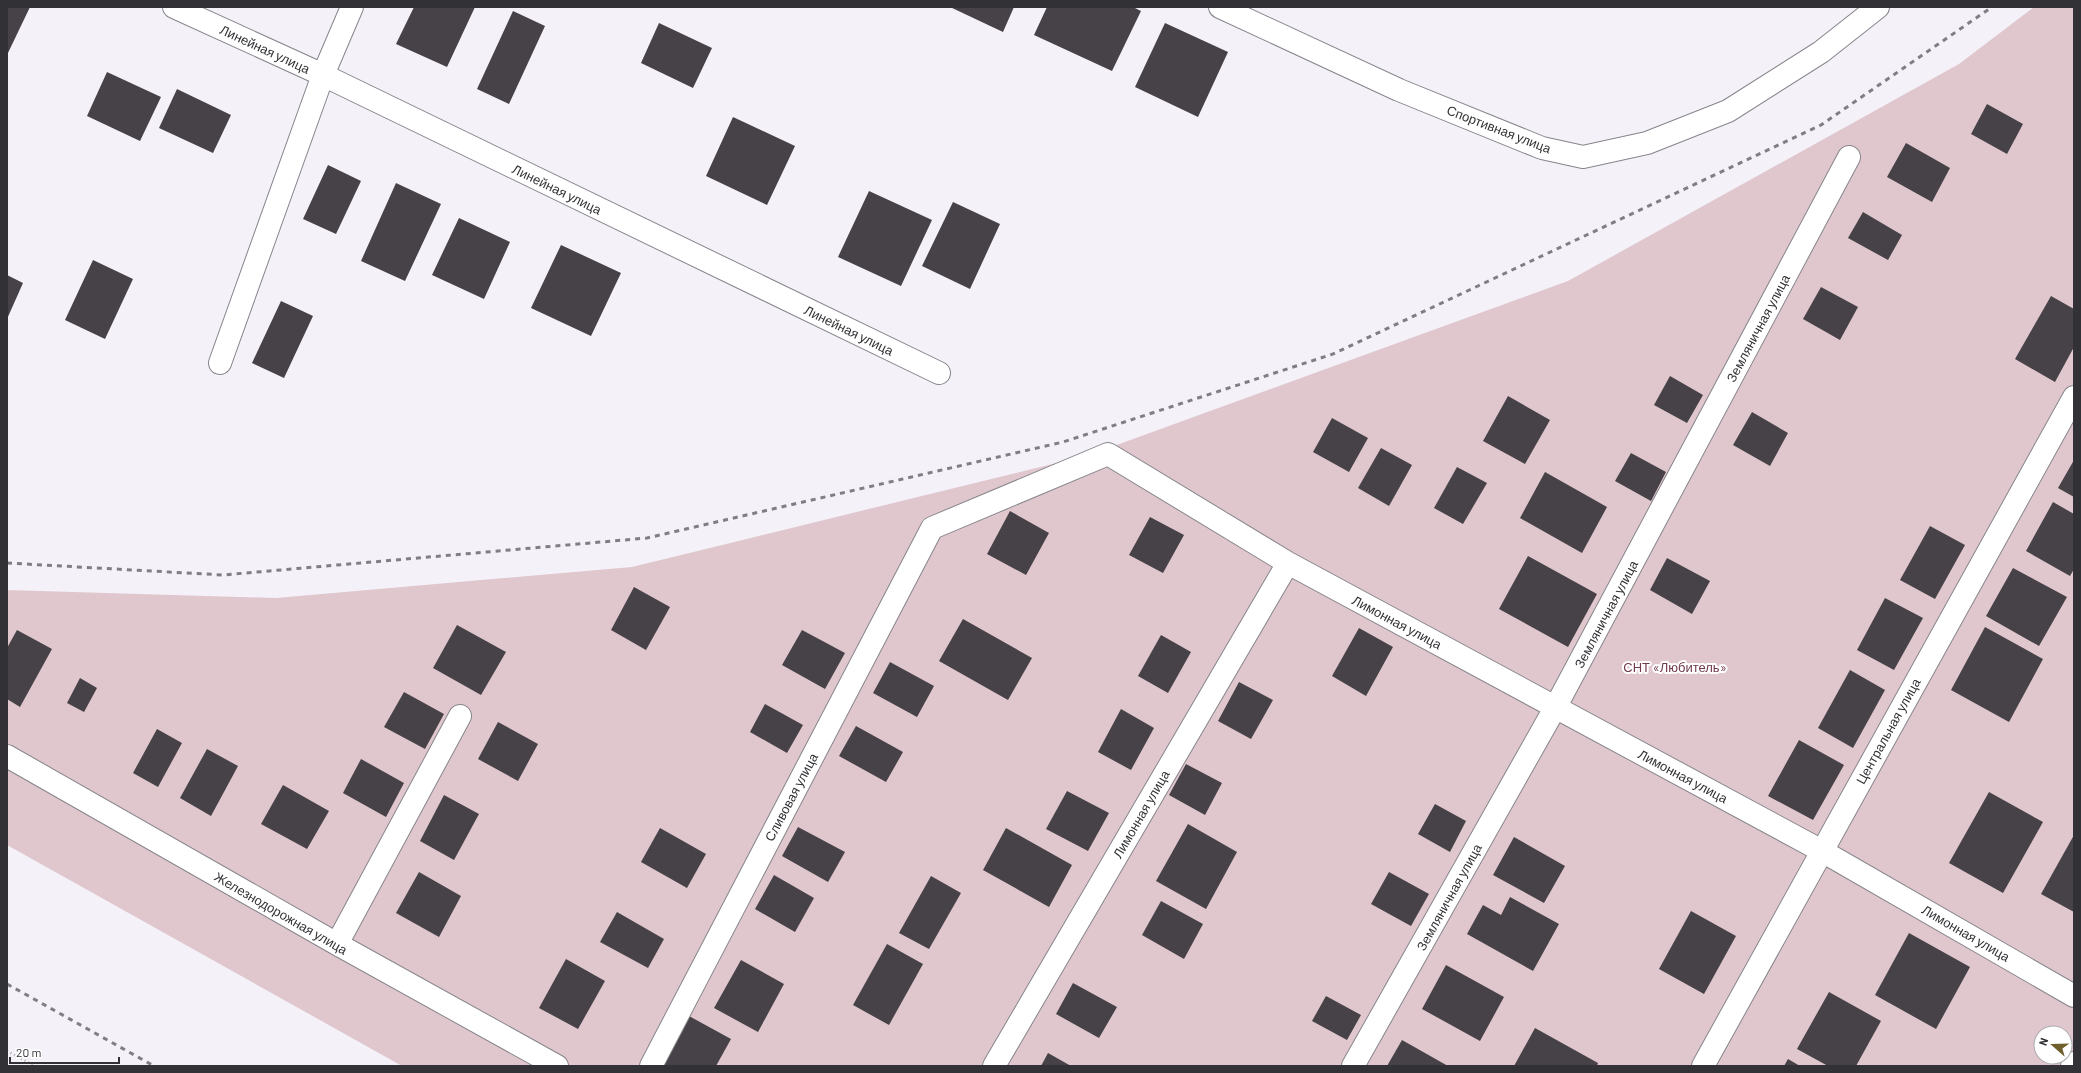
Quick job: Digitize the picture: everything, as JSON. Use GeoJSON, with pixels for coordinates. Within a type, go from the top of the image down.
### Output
{"type":"FeatureCollection","features":[{"type":"Feature","properties":{"kind":"street","name":"Линейная улица"},"geometry":{"type":"LineString","coordinates":[[174,7],[323,75],[939,373]]}},
{"type":"Feature","properties":{"kind":"street"},"geometry":{"type":"LineString","coordinates":[[220,364],[323,75],[352,7]]}},
{"type":"Feature","properties":{"kind":"street","name":"Спортивная улица"},"geometry":{"type":"LineString","coordinates":[[1220,7],[1399,90],[1542,148],[1583,157],[1647,143],[1728,111],[1821,52],[1878,7]]}},
{"type":"Feature","properties":{"kind":"street","name":"Земляничная улица"},"geometry":{"type":"LineString","coordinates":[[1353,1066],[1555,708],[1849,156]]}},
{"type":"Feature","properties":{"kind":"street","name":"Центральная улица"},"geometry":{"type":"LineString","coordinates":[[1703,1066],[2074,397]]}},
{"type":"Feature","properties":{"kind":"street","name":"Лимонная улица"},"geometry":{"type":"LineString","coordinates":[[1108,454],[1288,563],[1555,708],[1822,850],[2074,996]]}},
{"type":"Feature","properties":{"kind":"street","name":"Сливовая улица"},"geometry":{"type":"LineString","coordinates":[[651,1066],[932,528],[1108,454]]}},
{"type":"Feature","properties":{"kind":"street","name":"Лимонная улица"},"geometry":{"type":"LineString","coordinates":[[994,1066],[1288,563]]}},
{"type":"Feature","properties":{"kind":"street"},"geometry":{"type":"LineString","coordinates":[[337,944],[460,716]]}},
{"type":"Feature","properties":{"kind":"street","name":"Железнодорожная улица"},"geometry":{"type":"LineString","coordinates":[[7,756],[337,944],[557,1066]]}},
{"type":"Feature","properties":{"kind":"path"},"geometry":{"type":"LineString","coordinates":[[7,1050],[35,1066]]}},
{"type":"Feature","properties":{"kind":"green space","name":"СНТ «Любитель»"},"geometry":{"type":"Polygon","coordinates":[[[2034,7],[2074,7],[2074,1066],[402,1066],[7,845],[7,590],[276,598],[632,567],[1089,455],[1568,281],[1959,64],[2034,7]]]}},
{"type":"Feature","properties":{"kind":"building"},"geometry":{"type":"Polygon","coordinates":[[[7,7],[30,7],[7,55],[7,7]]]}},
{"type":"Feature","properties":{"kind":"building"},"geometry":{"type":"Polygon","coordinates":[[[414,7],[475,7],[447,67],[396,44],[414,7]]]}},
{"type":"Feature","properties":{"kind":"building"},"geometry":{"type":"Polygon","coordinates":[[[950,7],[1014,7],[1003,32],[950,7]]]}},
{"type":"Feature","properties":{"kind":"building"},"geometry":{"type":"Polygon","coordinates":[[[1047,7],[1133,7],[1141,11],[1112,71],[1034,35],[1047,7]]]}},
{"type":"Feature","properties":{"kind":"building"},"geometry":{"type":"Polygon","coordinates":[[[513,11],[545,26],[509,104],[477,89],[513,11]]]}},
{"type":"Feature","properties":{"kind":"building"},"geometry":{"type":"Polygon","coordinates":[[[659,23],[712,48],[693,88],[641,63],[659,23]]]}},
{"type":"Feature","properties":{"kind":"building"},"geometry":{"type":"Polygon","coordinates":[[[1165,23],[1228,52],[1198,117],[1135,87],[1165,23]]]}},
{"type":"Feature","properties":{"kind":"building"},"geometry":{"type":"Polygon","coordinates":[[[107,72],[161,97],[140,141],[87,116],[107,72]]]}},
{"type":"Feature","properties":{"kind":"building"},"geometry":{"type":"Polygon","coordinates":[[[177,89],[231,115],[213,153],[159,128],[177,89]]]}},
{"type":"Feature","properties":{"kind":"building"},"geometry":{"type":"Polygon","coordinates":[[[1987,104],[2023,124],[2007,154],[1971,134],[1987,104]]]}},
{"type":"Feature","properties":{"kind":"building"},"geometry":{"type":"Polygon","coordinates":[[[733,117],[795,146],[767,205],[706,176],[733,117]]]}},
{"type":"Feature","properties":{"kind":"building"},"geometry":{"type":"Polygon","coordinates":[[[1906,143],[1950,168],[1932,202],[1887,177],[1906,143]]]}},
{"type":"Feature","properties":{"kind":"building"},"geometry":{"type":"Polygon","coordinates":[[[328,165],[361,181],[336,234],[303,219],[328,165]]]}},
{"type":"Feature","properties":{"kind":"building"},"geometry":{"type":"Polygon","coordinates":[[[396,183],[441,204],[405,281],[361,261],[396,183]]]}},
{"type":"Feature","properties":{"kind":"building"},"geometry":{"type":"Polygon","coordinates":[[[869,191],[932,220],[901,286],[838,257],[869,191]]]}},
{"type":"Feature","properties":{"kind":"building"},"geometry":{"type":"Polygon","coordinates":[[[953,202],[1000,224],[970,289],[922,266],[953,202]]]}},
{"type":"Feature","properties":{"kind":"building"},"geometry":{"type":"Polygon","coordinates":[[[1863,212],[1902,235],[1888,260],[1848,238],[1863,212]]]}},
{"type":"Feature","properties":{"kind":"building"},"geometry":{"type":"Polygon","coordinates":[[[459,218],[510,242],[484,299],[432,275],[459,218]]]}},
{"type":"Feature","properties":{"kind":"building"},"geometry":{"type":"Polygon","coordinates":[[[561,245],[621,273],[591,336],[531,308],[561,245]]]}},
{"type":"Feature","properties":{"kind":"building"},"geometry":{"type":"Polygon","coordinates":[[[93,260],[133,279],[105,339],[65,320],[93,260]]]}},
{"type":"Feature","properties":{"kind":"building"},"geometry":{"type":"Polygon","coordinates":[[[7,275],[23,283],[7,319],[7,275]]]}},
{"type":"Feature","properties":{"kind":"building"},"geometry":{"type":"Polygon","coordinates":[[[1821,287],[1858,307],[1840,340],[1803,319],[1821,287]]]}},
{"type":"Feature","properties":{"kind":"building"},"geometry":{"type":"Polygon","coordinates":[[[2051,296],[2074,309],[2074,347],[2055,382],[2015,359],[2051,296]]]}},
{"type":"Feature","properties":{"kind":"building"},"geometry":{"type":"Polygon","coordinates":[[[281,301],[313,316],[284,378],[252,363],[281,301]]]}},
{"type":"Feature","properties":{"kind":"building"},"geometry":{"type":"Polygon","coordinates":[[[1670,376],[1703,395],[1687,423],[1654,405],[1670,376]]]}},
{"type":"Feature","properties":{"kind":"building"},"geometry":{"type":"Polygon","coordinates":[[[1508,396],[1550,420],[1525,464],[1483,441],[1508,396]]]}},
{"type":"Feature","properties":{"kind":"building"},"geometry":{"type":"Polygon","coordinates":[[[1752,412],[1788,433],[1770,466],[1733,445],[1752,412]]]}},
{"type":"Feature","properties":{"kind":"building"},"geometry":{"type":"Polygon","coordinates":[[[1332,418],[1368,438],[1349,472],[1313,452],[1332,418]]]}},
{"type":"Feature","properties":{"kind":"building"},"geometry":{"type":"Polygon","coordinates":[[[1381,448],[1412,465],[1389,506],[1358,488],[1381,448]]]}},
{"type":"Feature","properties":{"kind":"building"},"geometry":{"type":"Polygon","coordinates":[[[1631,453],[1666,472],[1651,501],[1615,481],[1631,453]]]}},
{"type":"Feature","properties":{"kind":"building"},"geometry":{"type":"Polygon","coordinates":[[[2074,460],[2074,497],[2058,488],[2074,460]]]}},
{"type":"Feature","properties":{"kind":"building"},"geometry":{"type":"Polygon","coordinates":[[[1457,467],[1487,483],[1463,524],[1434,508],[1457,467]]]}},
{"type":"Feature","properties":{"kind":"building"},"geometry":{"type":"Polygon","coordinates":[[[1545,472],[1607,507],[1582,553],[1520,518],[1545,472]]]}},
{"type":"Feature","properties":{"kind":"building"},"geometry":{"type":"Polygon","coordinates":[[[2053,502],[2074,514],[2074,569],[2070,576],[2026,551],[2053,502]]]}},
{"type":"Feature","properties":{"kind":"building"},"geometry":{"type":"Polygon","coordinates":[[[1010,511],[1049,533],[1026,575],[987,554],[1010,511]]]}},
{"type":"Feature","properties":{"kind":"building"},"geometry":{"type":"Polygon","coordinates":[[[1150,517],[1184,535],[1163,573],[1129,555],[1150,517]]]}},
{"type":"Feature","properties":{"kind":"building"},"geometry":{"type":"Polygon","coordinates":[[[1930,526],[1965,545],[1935,599],[1900,580],[1930,526]]]}},
{"type":"Feature","properties":{"kind":"building"},"geometry":{"type":"Polygon","coordinates":[[[1528,556],[1597,594],[1568,647],[1499,609],[1528,556]]]}},
{"type":"Feature","properties":{"kind":"building"},"geometry":{"type":"Polygon","coordinates":[[[1667,558],[1710,581],[1692,614],[1650,590],[1667,558]]]}},
{"type":"Feature","properties":{"kind":"building"},"geometry":{"type":"Polygon","coordinates":[[[2013,568],[2067,597],[2039,646],[1986,616],[2013,568]]]}},
{"type":"Feature","properties":{"kind":"building"},"geometry":{"type":"Polygon","coordinates":[[[634,587],[670,607],[646,650],[611,630],[634,587]]]}},
{"type":"Feature","properties":{"kind":"building"},"geometry":{"type":"Polygon","coordinates":[[[1885,598],[1923,618],[1894,670],[1857,650],[1885,598]]]}},
{"type":"Feature","properties":{"kind":"building"},"geometry":{"type":"Polygon","coordinates":[[[963,619],[1032,658],[1008,700],[939,661],[963,619]]]}},
{"type":"Feature","properties":{"kind":"building"},"geometry":{"type":"Polygon","coordinates":[[[457,625],[506,652],[481,695],[433,668],[457,625]]]}},
{"type":"Feature","properties":{"kind":"building"},"geometry":{"type":"Polygon","coordinates":[[[1985,627],[2043,659],[2009,722],[1951,690],[1985,627]]]}},
{"type":"Feature","properties":{"kind":"building"},"geometry":{"type":"Polygon","coordinates":[[[1359,628],[1393,647],[1366,696],[1332,676],[1359,628]]]}},
{"type":"Feature","properties":{"kind":"building"},"geometry":{"type":"Polygon","coordinates":[[[17,630],[52,649],[20,707],[7,699],[7,648],[17,630]]]}},
{"type":"Feature","properties":{"kind":"building"},"geometry":{"type":"Polygon","coordinates":[[[802,630],[845,653],[825,689],[782,665],[802,630]]]}},
{"type":"Feature","properties":{"kind":"building"},"geometry":{"type":"Polygon","coordinates":[[[1161,635],[1191,652],[1168,693],[1138,676],[1161,635]]]}},
{"type":"Feature","properties":{"kind":"building"},"geometry":{"type":"Polygon","coordinates":[[[890,662],[934,686],[917,717],[873,693],[890,662]]]}},
{"type":"Feature","properties":{"kind":"building"},"geometry":{"type":"Polygon","coordinates":[[[1850,670],[1885,690],[1853,748],[1818,728],[1850,670]]]}},
{"type":"Feature","properties":{"kind":"building"},"geometry":{"type":"Polygon","coordinates":[[[80,678],[97,688],[84,712],[67,703],[80,678]]]}},
{"type":"Feature","properties":{"kind":"building"},"geometry":{"type":"Polygon","coordinates":[[[1239,682],[1273,700],[1251,739],[1218,721],[1239,682]]]}},
{"type":"Feature","properties":{"kind":"building"},"geometry":{"type":"Polygon","coordinates":[[[404,692],[444,714],[425,749],[384,727],[404,692]]]}},
{"type":"Feature","properties":{"kind":"building"},"geometry":{"type":"Polygon","coordinates":[[[765,704],[803,725],[787,753],[750,732],[765,704]]]}},
{"type":"Feature","properties":{"kind":"building"},"geometry":{"type":"Polygon","coordinates":[[[1121,709],[1154,728],[1131,770],[1098,752],[1121,709]]]}},
{"type":"Feature","properties":{"kind":"building"},"geometry":{"type":"Polygon","coordinates":[[[498,722],[538,744],[518,781],[478,759],[498,722]]]}},
{"type":"Feature","properties":{"kind":"building"},"geometry":{"type":"Polygon","coordinates":[[[856,726],[903,752],[886,782],[839,756],[856,726]]]}},
{"type":"Feature","properties":{"kind":"building"},"geometry":{"type":"Polygon","coordinates":[[[157,729],[182,743],[158,787],[133,773],[157,729]]]}},
{"type":"Feature","properties":{"kind":"building"},"geometry":{"type":"Polygon","coordinates":[[[1799,740],[1844,765],[1813,820],[1768,796],[1799,740]]]}},
{"type":"Feature","properties":{"kind":"building"},"geometry":{"type":"Polygon","coordinates":[[[207,749],[238,766],[211,816],[180,798],[207,749]]]}},
{"type":"Feature","properties":{"kind":"building"},"geometry":{"type":"Polygon","coordinates":[[[361,759],[404,783],[386,817],[343,793],[361,759]]]}},
{"type":"Feature","properties":{"kind":"building"},"geometry":{"type":"Polygon","coordinates":[[[1186,764],[1222,783],[1205,815],[1169,795],[1186,764]]]}},
{"type":"Feature","properties":{"kind":"building"},"geometry":{"type":"Polygon","coordinates":[[[283,785],[329,811],[307,849],[261,824],[283,785]]]}},
{"type":"Feature","properties":{"kind":"building"},"geometry":{"type":"Polygon","coordinates":[[[1067,791],[1109,813],[1088,851],[1046,829],[1067,791]]]}},
{"type":"Feature","properties":{"kind":"building"},"geometry":{"type":"Polygon","coordinates":[[[1989,792],[2043,822],[2003,893],[1949,863],[1989,792]]]}},
{"type":"Feature","properties":{"kind":"building"},"geometry":{"type":"Polygon","coordinates":[[[444,795],[479,814],[454,860],[420,841],[444,795]]]}},
{"type":"Feature","properties":{"kind":"building"},"geometry":{"type":"Polygon","coordinates":[[[1435,804],[1466,821],[1450,852],[1418,834],[1435,804]]]}},
{"type":"Feature","properties":{"kind":"building"},"geometry":{"type":"Polygon","coordinates":[[[1188,824],[1237,852],[1206,909],[1156,881],[1188,824]]]}},
{"type":"Feature","properties":{"kind":"building"},"geometry":{"type":"Polygon","coordinates":[[[798,827],[845,852],[828,882],[782,856],[798,827]]]}},
{"type":"Feature","properties":{"kind":"building"},"geometry":{"type":"Polygon","coordinates":[[[660,828],[706,854],[687,888],[641,862],[660,828]]]}},
{"type":"Feature","properties":{"kind":"building"},"geometry":{"type":"Polygon","coordinates":[[[1006,828],[1072,865],[1049,907],[983,870],[1006,828]]]}},
{"type":"Feature","properties":{"kind":"building"},"geometry":{"type":"Polygon","coordinates":[[[2074,835],[2074,912],[2041,894],[2074,835]]]}},
{"type":"Feature","properties":{"kind":"building"},"geometry":{"type":"Polygon","coordinates":[[[1514,837],[1565,866],[1544,903],[1493,875],[1514,837]]]}},
{"type":"Feature","properties":{"kind":"building"},"geometry":{"type":"Polygon","coordinates":[[[419,872],[461,896],[439,937],[396,913],[419,872]]]}},
{"type":"Feature","properties":{"kind":"building"},"geometry":{"type":"Polygon","coordinates":[[[1389,872],[1429,894],[1411,926],[1371,904],[1389,872]]]}},
{"type":"Feature","properties":{"kind":"building"},"geometry":{"type":"Polygon","coordinates":[[[774,875],[814,898],[795,932],[755,909],[774,875]]]}},
{"type":"Feature","properties":{"kind":"building"},"geometry":{"type":"Polygon","coordinates":[[[931,876],[961,893],[929,949],[899,933],[931,876]]]}},
{"type":"Feature","properties":{"kind":"building"},"geometry":{"type":"Polygon","coordinates":[[[1510,897],[1559,924],[1533,971],[1467,934],[1483,905],[1501,915],[1510,897]]]}},
{"type":"Feature","properties":{"kind":"building"},"geometry":{"type":"Polygon","coordinates":[[[1161,901],[1203,924],[1184,959],[1142,935],[1161,901]]]}},
{"type":"Feature","properties":{"kind":"building"},"geometry":{"type":"Polygon","coordinates":[[[1691,911],[1736,936],[1704,994],[1659,969],[1691,911]]]}},
{"type":"Feature","properties":{"kind":"building"},"geometry":{"type":"Polygon","coordinates":[[[617,912],[664,939],[648,968],[600,942],[617,912]]]}},
{"type":"Feature","properties":{"kind":"building"},"geometry":{"type":"Polygon","coordinates":[[[1909,933],[1970,967],[1936,1029],[1875,995],[1909,933]]]}},
{"type":"Feature","properties":{"kind":"building"},"geometry":{"type":"Polygon","coordinates":[[[887,944],[923,964],[889,1025],[853,1005],[887,944]]]}},
{"type":"Feature","properties":{"kind":"building"},"geometry":{"type":"Polygon","coordinates":[[[566,959],[605,981],[578,1029],[539,1008],[566,959]]]}},
{"type":"Feature","properties":{"kind":"building"},"geometry":{"type":"Polygon","coordinates":[[[741,960],[784,984],[758,1032],[714,1008],[741,960]]]}},
{"type":"Feature","properties":{"kind":"building"},"geometry":{"type":"Polygon","coordinates":[[[1446,965],[1504,997],[1480,1041],[1422,1009],[1446,965]]]}},
{"type":"Feature","properties":{"kind":"building"},"geometry":{"type":"Polygon","coordinates":[[[1073,983],[1117,1007],[1099,1038],[1056,1014],[1073,983]]]}},
{"type":"Feature","properties":{"kind":"building"},"geometry":{"type":"Polygon","coordinates":[[[1829,992],[1881,1021],[1856,1066],[1828,1066],[1797,1049],[1829,992]]]}},
{"type":"Feature","properties":{"kind":"building"},"geometry":{"type":"Polygon","coordinates":[[[1326,996],[1361,1015],[1347,1040],[1312,1021],[1326,996]]]}},
{"type":"Feature","properties":{"kind":"building"},"geometry":{"type":"Polygon","coordinates":[[[689,1016],[731,1039],[716,1066],[661,1066],[689,1016]]]}},
{"type":"Feature","properties":{"kind":"building"},"geometry":{"type":"Polygon","coordinates":[[[1535,1028],[1598,1063],[1597,1066],[1514,1066],[1535,1028]]]}},
{"type":"Feature","properties":{"kind":"building"},"geometry":{"type":"Polygon","coordinates":[[[1402,1040],[1448,1066],[1387,1066],[1402,1040]]]}},
{"type":"Feature","properties":{"kind":"building"},"geometry":{"type":"Polygon","coordinates":[[[1048,1053],[1071,1066],[1041,1066],[1048,1053]]]}},
{"type":"Feature","properties":{"kind":"building"},"geometry":{"type":"Polygon","coordinates":[[[1788,1059],[1800,1066],[1784,1066],[1788,1059]]]}},
{"type":"Feature","properties":{"kind":"railway"},"geometry":{"type":"LineString","coordinates":[[7,563],[223,575],[647,538],[1063,442],[1333,354],[1821,125],[1992,7]]}},
{"type":"Feature","properties":{"kind":"railway"},"geometry":{"type":"LineString","coordinates":[[7,984],[154,1066]]}}]}
